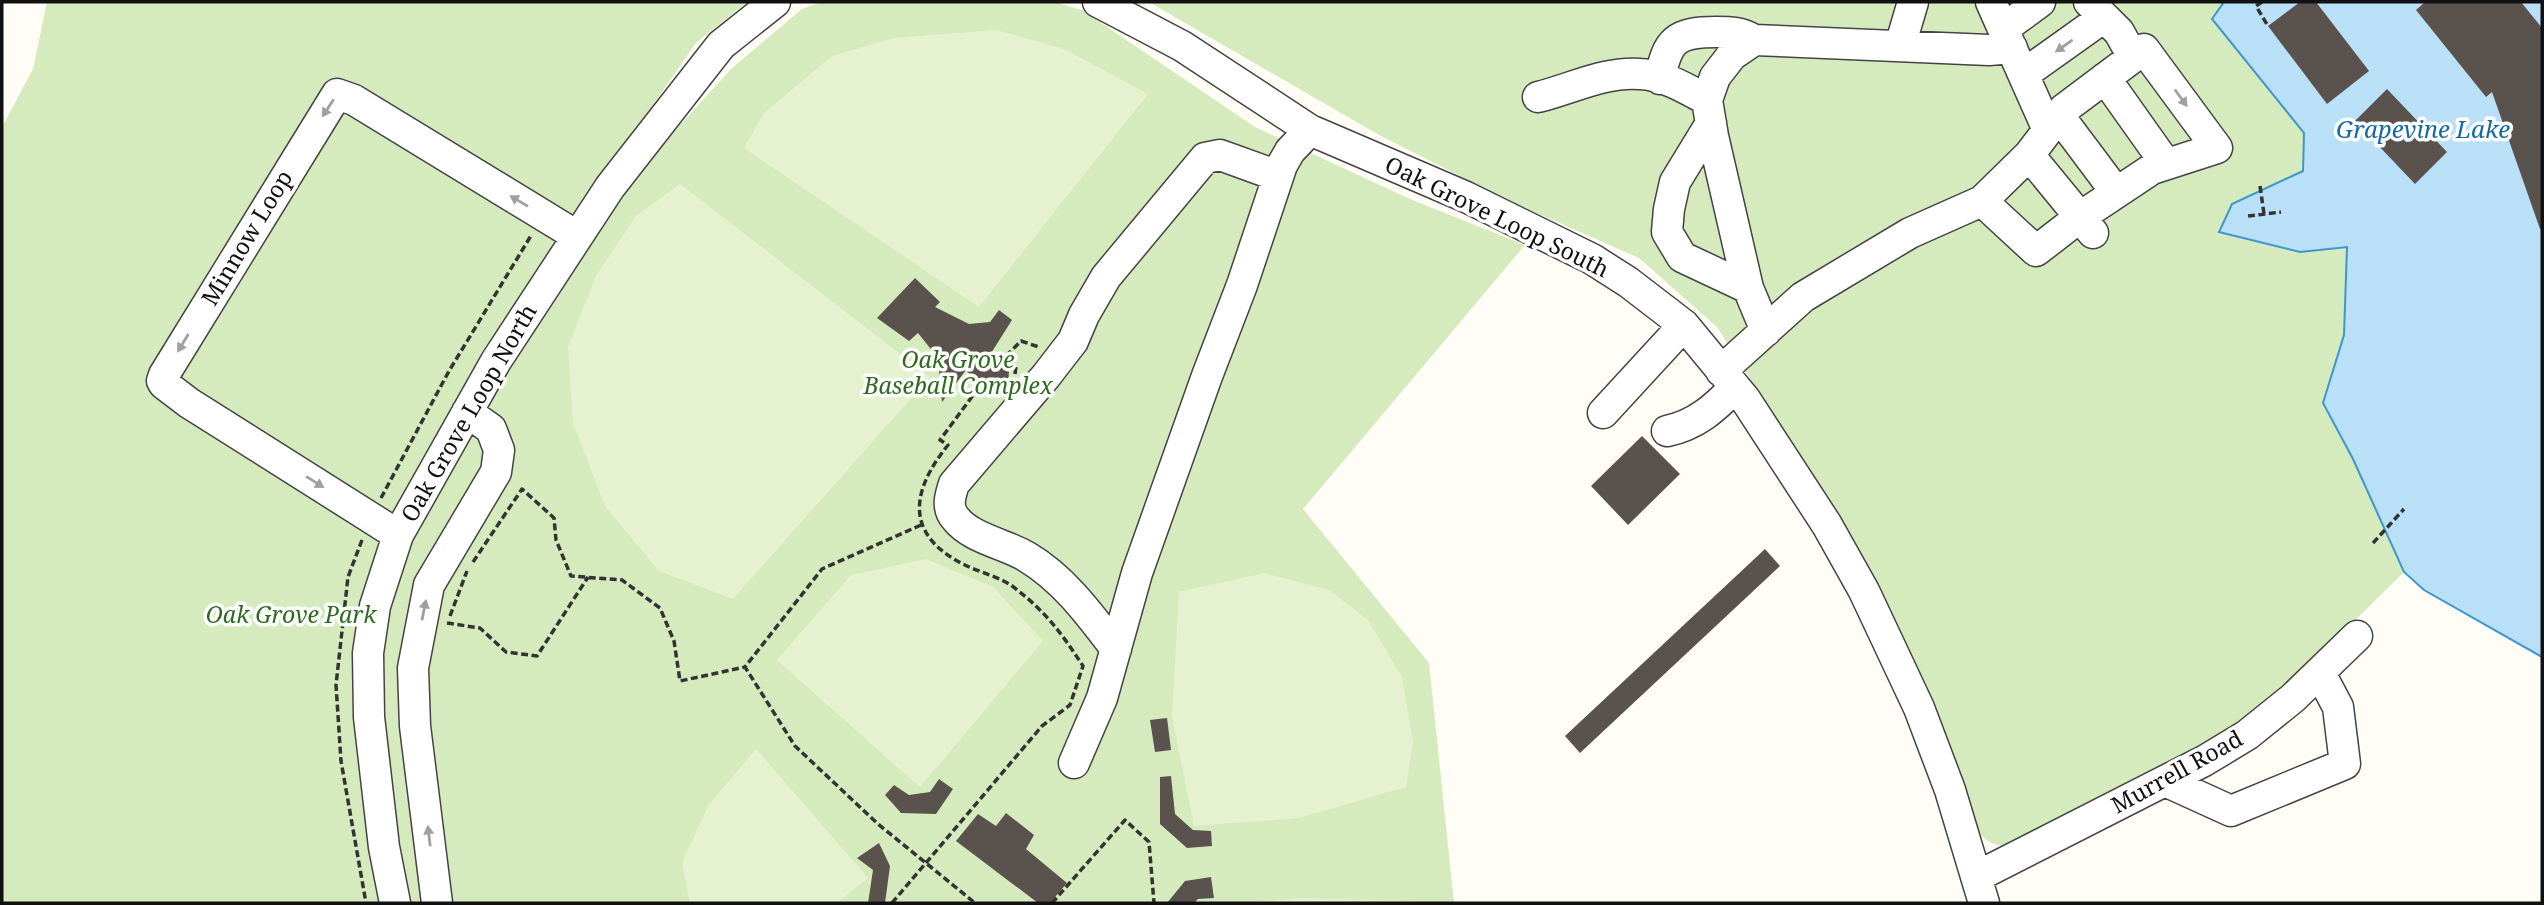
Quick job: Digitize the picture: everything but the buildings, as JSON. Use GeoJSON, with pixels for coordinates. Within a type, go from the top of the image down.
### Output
{"type":"FeatureCollection","features":[{"type":"Feature","properties":{"kind":"street","name":"Oak Grove Loop North"},"geometry":{"type":"LineString","coordinates":[[395,903],[384,847],[369,716],[368,653],[375,606],[398,535],[496,361],[610,187],[720,45],[775,2]]}},
{"type":"Feature","properties":{"kind":"street","name":"Oak Grove Loop South"},"geometry":{"type":"LineString","coordinates":[[1098,2],[1182,46],[1310,130],[1465,197],[1592,259],[1628,282],[1684,325],[1728,379],[1827,525],[1887,637],[1919,708],[1950,790],[1980,890]]}},
{"type":"Feature","properties":{"kind":"street"},"geometry":{"type":"LineString","coordinates":[[1900,46],[1913,2]]}},
{"type":"Feature","properties":{"kind":"street"},"geometry":{"type":"LineString","coordinates":[[1991,2],[2013,50],[2054,123],[2116,192]]}},
{"type":"Feature","properties":{"kind":"street"},"geometry":{"type":"LineString","coordinates":[[2013,50],[2040,2]]}},
{"type":"Feature","properties":{"kind":"street"},"geometry":{"type":"LineString","coordinates":[[1660,79],[1664,58],[1672,44],[1687,33],[1741,32],[1754,40],[2013,50],[2096,9],[2139,53],[2217,148],[2152,169],[2116,192],[2087,225],[2036,251],[1982,201]]}},
{"type":"Feature","properties":{"kind":"street"},"geometry":{"type":"LineString","coordinates":[[1748,288],[1682,257],[1667,232],[1675,181],[1709,111],[1715,77],[1732,55],[1754,40]]}},
{"type":"Feature","properties":{"kind":"street"},"geometry":{"type":"LineString","coordinates":[[1667,431],[1684,428],[1716,408],[1728,379],[1766,331],[1803,298],[1898,240],[1982,201],[2029,155],[2064,109],[2139,53]]}},
{"type":"Feature","properties":{"kind":"street"},"geometry":{"type":"LineString","coordinates":[[1538,97],[1602,77],[1641,74],[1676,84],[1709,111],[1748,288],[1766,331]]}},
{"type":"Feature","properties":{"kind":"street"},"geometry":{"type":"LineString","coordinates":[[2105,78],[2166,164]]}},
{"type":"Feature","properties":{"kind":"street","name":"Minnow Loop"},"geometry":{"type":"LineString","coordinates":[[398,535],[189,403],[164,384],[164,374],[337,94],[354,100],[577,236]]}},
{"type":"Feature","properties":{"kind":"street"},"geometry":{"type":"LineString","coordinates":[[1074,763],[1102,698],[1137,573],[1242,285],[1278,176],[1290,151],[1310,130]]}},
{"type":"Feature","properties":{"kind":"street"},"geometry":{"type":"LineString","coordinates":[[1116,649],[1086,610],[1056,579],[1027,557],[970,530],[955,519],[949,503],[954,484],[1073,341],[1084,315],[1107,277],[1205,158],[1220,155],[1278,176]]}},
{"type":"Feature","properties":{"kind":"street"},"geometry":{"type":"LineString","coordinates":[[2029,155],[2087,225]]}},
{"type":"Feature","properties":{"kind":"street"},"geometry":{"type":"LineString","coordinates":[[1603,413],[1684,325]]}},
{"type":"Feature","properties":{"kind":"street"},"geometry":{"type":"LineString","coordinates":[[438,903],[415,726],[413,668],[429,585],[496,472],[499,450],[491,429],[467,412]]}},
{"type":"Feature","properties":{"kind":"street","name":"Murrell Road"},"geometry":{"type":"LineString","coordinates":[[1980,890],[2247,735],[2320,673],[2357,636]]}},
{"type":"Feature","properties":{"kind":"street"},"geometry":{"type":"LineString","coordinates":[[2165,781],[2231,810],[2346,764],[2338,707],[2320,673]]}},
{"type":"Feature","properties":{"kind":"path"},"geometry":{"type":"LineString","coordinates":[[2262,2],[2256,6],[2268,26]]}},
{"type":"Feature","properties":{"kind":"path"},"geometry":{"type":"LineString","coordinates":[[2260,186],[2264,215]]}},
{"type":"Feature","properties":{"kind":"path"},"geometry":{"type":"LineString","coordinates":[[2248,216],[2281,212]]}},
{"type":"Feature","properties":{"kind":"path"},"geometry":{"type":"LineString","coordinates":[[1014,376],[1016,366],[1007,355],[1021,341],[1040,348]]}},
{"type":"Feature","properties":{"kind":"path"},"geometry":{"type":"LineString","coordinates":[[892,903],[1042,726],[1070,705],[1083,666],[1054,622],[1014,586],[961,563],[932,543],[922,525],[919,501],[933,464],[948,445],[940,440],[974,394],[996,395],[1004,390]]}},
{"type":"Feature","properties":{"kind":"path"},"geometry":{"type":"LineString","coordinates":[[588,577],[537,656],[506,652],[480,628],[447,624],[468,570],[522,489],[554,518],[556,540],[571,576],[588,577],[622,580],[660,608],[674,641],[680,681],[745,667],[822,569],[922,525]]}},
{"type":"Feature","properties":{"kind":"path"},"geometry":{"type":"LineString","coordinates":[[2373,543],[2404,509]]}},
{"type":"Feature","properties":{"kind":"path"},"geometry":{"type":"LineString","coordinates":[[745,667],[795,746],[878,824],[975,903]]}},
{"type":"Feature","properties":{"kind":"path"},"geometry":{"type":"LineString","coordinates":[[1052,903],[1125,820],[1149,842],[1154,903]]}},
{"type":"Feature","properties":{"kind":"green space"},"geometry":{"type":"Polygon","coordinates":[[[47,2],[747,2],[696,43],[481,353],[500,383],[640,169],[731,69],[802,9],[821,2],[1054,2],[1082,10],[1255,127],[1410,199],[1525,245],[1303,509],[1429,663],[1454,903],[2,903],[2,127],[33,69],[47,2]]]}},
{"type":"Feature","properties":{"kind":"green space"},"geometry":{"type":"Polygon","coordinates":[[[1149,2],[2224,2],[2212,20],[2304,133],[2303,171],[2232,204],[2300,252],[2347,247],[2344,335],[2323,403],[2353,459],[2404,572],[2276,698],[2228,735],[2011,847],[1991,843],[1976,830],[1923,691],[1808,468],[1717,327],[1639,258],[1509,201],[1379,135],[1149,2]]]}},
{"type":"Feature","properties":{"kind":"green space"},"geometry":{"type":"Polygon","coordinates":[[[997,30],[1064,49],[1148,94],[979,307],[744,148],[764,113],[832,56],[894,38],[997,30]]]}},
{"type":"Feature","properties":{"kind":"green space"},"geometry":{"type":"Polygon","coordinates":[[[680,184],[930,377],[733,599],[659,571],[605,506],[573,423],[568,347],[596,276],[636,216],[680,184]]]}},
{"type":"Feature","properties":{"kind":"green space"},"geometry":{"type":"Polygon","coordinates":[[[926,559],[993,587],[1043,641],[920,787],[777,660],[851,575],[926,559]]]}},
{"type":"Feature","properties":{"kind":"green space"},"geometry":{"type":"Polygon","coordinates":[[[1264,573],[1329,590],[1368,620],[1402,677],[1413,741],[1406,787],[1299,818],[1194,826],[1172,716],[1179,592],[1264,573]]]}},
{"type":"Feature","properties":{"kind":"green space"},"geometry":{"type":"Polygon","coordinates":[[[756,749],[868,878],[837,903],[690,903],[682,863],[708,806],[756,749]]]}},
{"type":"Feature","properties":{"kind":"green space"},"geometry":{"type":"Polygon","coordinates":[[[1303,898],[1423,902],[1423,903],[1242,903],[1303,898]]]}},
{"type":"Feature","properties":{"kind":"water","name":"Grapevine Lake"},"geometry":{"type":"Polygon","coordinates":[[[2224,2],[2542,2],[2542,657],[2424,590],[2404,572],[2353,459],[2323,403],[2344,335],[2347,247],[2300,252],[2219,232],[2232,204],[2303,171],[2304,133],[2212,19],[2224,2]]]}},
{"type":"Feature","properties":{"kind":"park label","name":"Oak Grove Baseball Complex"},"geometry":{"type":"Point","coordinates":[958,373]}},
{"type":"Feature","properties":{"kind":"park label","name":"Oak Grove Park"},"geometry":{"type":"Point","coordinates":[291,615]}}]}
